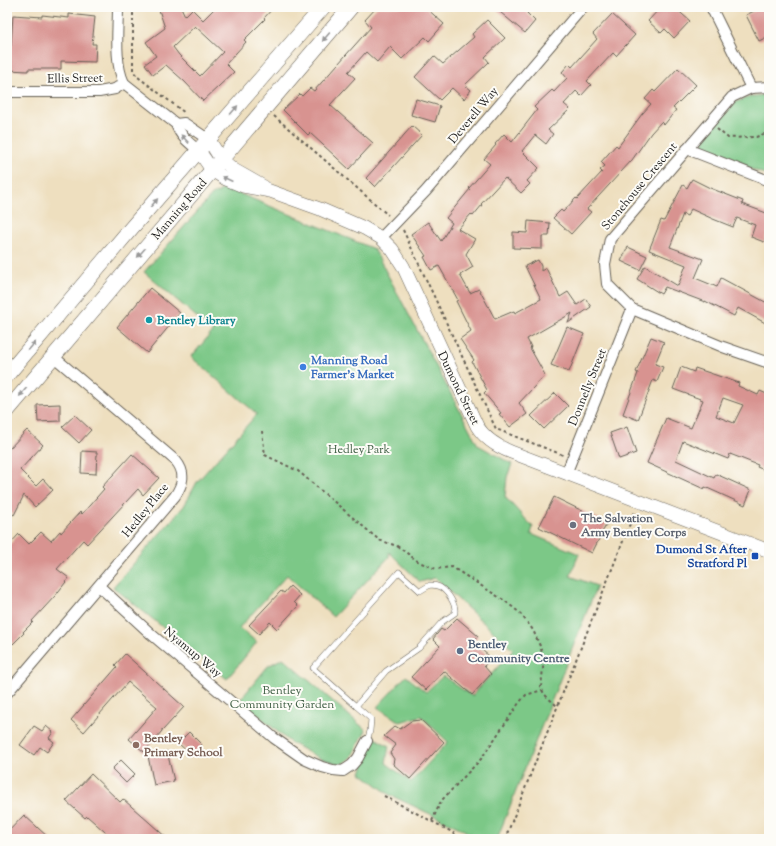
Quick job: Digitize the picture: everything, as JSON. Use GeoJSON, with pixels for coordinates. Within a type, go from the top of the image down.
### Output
{"type":"FeatureCollection","features":[{"type":"Feature","properties":{"kind":"main road","name":"Manning Road"},"geometry":{"type":"LineString","coordinates":[[7,375],[128,232],[323,7]]}},
{"type":"Feature","properties":{"kind":"main road","name":"Manning Road"},"geometry":{"type":"LineString","coordinates":[[7,411],[351,7]]}},
{"type":"Feature","properties":{"kind":"street"},"geometry":{"type":"LineString","coordinates":[[118,7],[118,62],[120,75],[124,83],[176,124],[179,132],[189,143],[204,146]]}},
{"type":"Feature","properties":{"kind":"street","name":"Deverell Way"},"geometry":{"type":"LineString","coordinates":[[381,238],[426,191],[583,7]]}},
{"type":"Feature","properties":{"kind":"street"},"geometry":{"type":"LineString","coordinates":[[711,7],[751,88]]}},
{"type":"Feature","properties":{"kind":"street","name":"Ellis Street"},"geometry":{"type":"LineString","coordinates":[[7,92],[99,92],[115,89],[124,83]]}},
{"type":"Feature","properties":{"kind":"street","name":"Stonehouse Crescent"},"geometry":{"type":"LineString","coordinates":[[769,87],[751,88],[732,97],[610,239],[605,264],[607,284],[632,309],[723,347],[769,363]]}},
{"type":"Feature","properties":{"kind":"street"},"geometry":{"type":"LineString","coordinates":[[176,124],[184,123],[204,146]]}},
{"type":"Feature","properties":{"kind":"street","name":"Dumond Street"},"geometry":{"type":"LineString","coordinates":[[204,146],[226,179],[243,186],[270,191],[320,209],[364,228],[381,238],[392,249],[403,266],[481,433],[486,438],[500,448],[769,551]]}},
{"type":"Feature","properties":{"kind":"street"},"geometry":{"type":"LineString","coordinates":[[688,149],[769,181]]}},
{"type":"Feature","properties":{"kind":"street","name":"Donnelly Street"},"geometry":{"type":"LineString","coordinates":[[566,474],[632,309]]}},
{"type":"Feature","properties":{"kind":"street","name":"Hedley Place"},"geometry":{"type":"LineString","coordinates":[[7,693],[175,496],[181,485],[181,467],[176,461],[54,356]]}},
{"type":"Feature","properties":{"kind":"street","name":"Nyamup Way"},"geometry":{"type":"LineString","coordinates":[[99,586],[151,634],[274,738],[304,759],[327,768],[343,771],[352,765],[358,758],[367,741]]}},
{"type":"Feature","properties":{"kind":"lane"},"geometry":{"type":"LineString","coordinates":[[356,706],[386,671],[419,648],[442,622],[455,613],[456,608],[453,600],[440,587],[430,585],[420,591],[399,572],[313,668],[356,706],[371,719],[367,741]]}},
{"type":"Feature","properties":{"kind":"path"},"geometry":{"type":"LineString","coordinates":[[133,7],[133,71],[138,77],[187,114]]}},
{"type":"Feature","properties":{"kind":"path"},"geometry":{"type":"LineString","coordinates":[[274,116],[391,217]]}},
{"type":"Feature","properties":{"kind":"path"},"geometry":{"type":"LineString","coordinates":[[769,116],[769,120]]}},
{"type":"Feature","properties":{"kind":"path"},"geometry":{"type":"LineString","coordinates":[[710,123],[728,138],[756,137],[769,132]]}},
{"type":"Feature","properties":{"kind":"path"},"geometry":{"type":"LineString","coordinates":[[402,229],[496,429],[564,455]]}},
{"type":"Feature","properties":{"kind":"path"},"geometry":{"type":"LineString","coordinates":[[262,431],[265,454],[298,471],[379,540],[397,546],[419,562],[436,569],[452,567],[505,601],[520,613],[533,630],[544,659],[541,686],[542,690],[544,694],[558,706]]}},
{"type":"Feature","properties":{"kind":"path"},"geometry":{"type":"LineString","coordinates":[[506,839],[638,502]]}},
{"type":"Feature","properties":{"kind":"path"},"geometry":{"type":"LineString","coordinates":[[432,821],[441,801],[481,759],[519,702],[526,695],[542,690]]}},
{"type":"Feature","properties":{"kind":"path"},"geometry":{"type":"LineString","coordinates":[[384,796],[452,832],[461,839]]}},
{"type":"Feature","properties":{"kind":"green space"},"geometry":{"type":"Polygon","coordinates":[[[769,94],[769,176],[708,152],[704,148],[704,138],[736,102],[749,97],[769,94]]]}},
{"type":"Feature","properties":{"kind":"green space","name":"Hedley Park"},"geometry":{"type":"Polygon","coordinates":[[[226,188],[374,249],[478,445],[512,464],[507,477],[505,497],[533,527],[531,534],[579,554],[570,576],[597,586],[497,839],[479,839],[460,828],[390,795],[361,773],[373,737],[389,746],[386,763],[411,782],[448,742],[421,716],[400,722],[377,707],[406,676],[426,692],[443,676],[472,696],[513,650],[435,578],[420,582],[389,552],[389,557],[333,617],[287,575],[239,628],[257,642],[227,679],[113,587],[184,506],[197,482],[257,414],[191,357],[213,331],[144,272],[212,195],[226,188]]]}},
{"type":"Feature","properties":{"kind":"green space","name":"Bentley Community Garden"},"geometry":{"type":"Polygon","coordinates":[[[283,658],[366,730],[351,758],[341,765],[321,759],[291,743],[240,700],[268,666],[283,658]]]}},
{"type":"Feature","properties":{"kind":"building"},"geometry":{"type":"Polygon","coordinates":[[[158,7],[181,7],[185,16],[192,9],[203,20],[216,7],[274,7],[264,18],[265,19],[244,40],[246,42],[226,64],[234,72],[203,101],[166,65],[153,75],[145,64],[156,56],[146,42],[165,28],[158,7]],[[195,26],[173,47],[200,76],[223,52],[195,26]]]}},
{"type":"Feature","properties":{"kind":"building"},"geometry":{"type":"Polygon","coordinates":[[[377,7],[425,7],[444,24],[429,41],[425,37],[402,59],[390,47],[377,62],[366,52],[348,72],[355,78],[330,105],[373,143],[349,169],[310,133],[308,135],[283,110],[300,94],[302,96],[310,88],[314,91],[371,27],[365,20],[377,7]]]}},
{"type":"Feature","properties":{"kind":"building"},"geometry":{"type":"Polygon","coordinates":[[[494,7],[533,7],[527,13],[535,21],[525,33],[494,7]]]}},
{"type":"Feature","properties":{"kind":"building"},"geometry":{"type":"Polygon","coordinates":[[[661,7],[674,7],[690,21],[674,38],[665,29],[661,33],[648,21],[661,7]]]}},
{"type":"Feature","properties":{"kind":"building"},"geometry":{"type":"Polygon","coordinates":[[[762,7],[769,7],[769,36],[759,41],[746,15],[762,7]]]}},
{"type":"Feature","properties":{"kind":"building"},"geometry":{"type":"Polygon","coordinates":[[[69,14],[95,17],[92,44],[96,44],[95,62],[61,61],[61,69],[28,69],[28,71],[8,70],[8,46],[11,46],[13,15],[42,17],[42,15],[69,18],[69,14]]]}},
{"type":"Feature","properties":{"kind":"building"},"geometry":{"type":"Polygon","coordinates":[[[612,14],[635,35],[616,56],[613,53],[587,81],[591,85],[581,96],[576,91],[564,104],[570,109],[548,130],[553,134],[546,144],[535,135],[522,151],[539,168],[527,181],[530,184],[521,193],[505,178],[481,204],[482,205],[473,216],[471,214],[458,229],[475,239],[466,254],[473,267],[460,275],[470,293],[479,289],[495,319],[514,311],[515,313],[541,299],[525,266],[538,260],[541,266],[541,271],[546,268],[560,297],[568,292],[577,305],[586,299],[591,307],[568,323],[572,313],[527,339],[531,347],[530,348],[545,375],[519,403],[527,414],[510,427],[499,414],[501,413],[484,393],[487,390],[472,362],[474,360],[460,339],[471,331],[456,301],[458,300],[439,266],[431,270],[424,257],[426,256],[411,234],[428,222],[441,241],[452,223],[446,218],[490,164],[484,159],[496,145],[495,144],[504,134],[512,142],[537,110],[534,107],[552,90],[554,92],[567,78],[562,72],[569,64],[572,67],[597,39],[593,34],[612,14]]]}},
{"type":"Feature","properties":{"kind":"building"},"geometry":{"type":"Polygon","coordinates":[[[487,20],[505,38],[485,57],[489,62],[465,85],[471,90],[464,99],[452,88],[440,100],[415,77],[434,56],[443,64],[474,37],[472,34],[487,20]]]}},
{"type":"Feature","properties":{"kind":"building"},"geometry":{"type":"Polygon","coordinates":[[[678,68],[696,85],[673,108],[676,110],[664,125],[661,122],[651,133],[632,160],[587,209],[591,212],[571,234],[553,218],[561,210],[563,212],[576,198],[577,199],[602,172],[600,170],[605,166],[601,162],[616,145],[618,147],[651,104],[645,99],[653,90],[655,92],[678,68]]]}},
{"type":"Feature","properties":{"kind":"building"},"geometry":{"type":"Polygon","coordinates":[[[416,99],[440,106],[435,122],[411,115],[416,99]]]}},
{"type":"Feature","properties":{"kind":"building"},"geometry":{"type":"Polygon","coordinates":[[[412,126],[422,135],[375,187],[366,178],[412,126]]]}},
{"type":"Feature","properties":{"kind":"building"},"geometry":{"type":"Polygon","coordinates":[[[692,179],[743,201],[742,204],[769,214],[769,229],[764,242],[751,237],[755,225],[737,218],[733,227],[691,209],[687,216],[683,214],[670,247],[703,259],[695,278],[717,287],[721,278],[769,304],[769,325],[738,308],[734,316],[705,301],[665,287],[661,294],[637,279],[645,266],[678,286],[686,265],[649,250],[661,220],[664,221],[683,185],[687,188],[692,179]]]}},
{"type":"Feature","properties":{"kind":"building"},"geometry":{"type":"Polygon","coordinates":[[[528,221],[550,223],[549,236],[542,236],[542,249],[513,248],[513,232],[527,233],[528,221]]]}},
{"type":"Feature","properties":{"kind":"building"},"geometry":{"type":"Polygon","coordinates":[[[628,247],[647,256],[640,270],[621,261],[628,247]]]}},
{"type":"Feature","properties":{"kind":"building","name":"Bentley Library"},"geometry":{"type":"Polygon","coordinates":[[[150,288],[180,313],[147,353],[117,327],[150,288]]]}},
{"type":"Feature","properties":{"kind":"building"},"geometry":{"type":"Polygon","coordinates":[[[567,327],[584,334],[569,372],[551,365],[567,327]]]}},
{"type":"Feature","properties":{"kind":"building"},"geometry":{"type":"Polygon","coordinates":[[[651,337],[664,342],[655,364],[663,367],[657,382],[653,380],[638,420],[623,414],[638,373],[636,372],[651,337]]]}},
{"type":"Feature","properties":{"kind":"building"},"geometry":{"type":"Polygon","coordinates":[[[681,367],[694,372],[695,368],[739,383],[738,386],[758,395],[760,391],[769,395],[769,472],[757,467],[758,465],[730,454],[728,459],[683,441],[676,460],[714,478],[716,474],[751,490],[745,505],[705,487],[704,489],[647,463],[666,418],[691,428],[703,400],[673,389],[681,367]],[[723,398],[716,416],[734,423],[743,405],[723,398]]]}},
{"type":"Feature","properties":{"kind":"building"},"geometry":{"type":"Polygon","coordinates":[[[555,393],[568,406],[544,429],[531,416],[555,393]]]}},
{"type":"Feature","properties":{"kind":"building"},"geometry":{"type":"Polygon","coordinates":[[[60,404],[60,421],[38,422],[37,405],[60,404]]]}},
{"type":"Feature","properties":{"kind":"building"},"geometry":{"type":"Polygon","coordinates":[[[75,415],[91,430],[79,443],[62,427],[75,415]]]}},
{"type":"Feature","properties":{"kind":"building"},"geometry":{"type":"Polygon","coordinates":[[[627,427],[636,453],[619,459],[610,433],[627,427]]]}},
{"type":"Feature","properties":{"kind":"building"},"geometry":{"type":"Polygon","coordinates":[[[27,430],[43,445],[20,470],[36,486],[43,479],[53,490],[35,507],[24,495],[14,515],[7,511],[7,451],[27,430]]]}},
{"type":"Feature","properties":{"kind":"building"},"geometry":{"type":"Polygon","coordinates":[[[82,451],[97,452],[96,474],[81,473],[82,451]]]}},
{"type":"Feature","properties":{"kind":"building"},"geometry":{"type":"Polygon","coordinates":[[[132,454],[159,478],[143,495],[138,489],[87,544],[83,540],[57,569],[69,578],[23,632],[24,633],[13,644],[7,638],[7,547],[19,534],[29,544],[41,532],[51,541],[60,531],[61,533],[80,512],[82,514],[104,489],[102,487],[132,454]]]}},
{"type":"Feature","properties":{"kind":"building"},"geometry":{"type":"Polygon","coordinates":[[[554,497],[607,523],[592,553],[539,527],[554,497]]]}},
{"type":"Feature","properties":{"kind":"building"},"geometry":{"type":"Polygon","coordinates":[[[290,586],[300,595],[294,602],[298,606],[277,629],[270,622],[259,634],[249,625],[281,591],[284,593],[290,586]]]}},
{"type":"Feature","properties":{"kind":"building","name":"Bentley Community Centre"},"geometry":{"type":"Polygon","coordinates":[[[457,618],[478,636],[473,642],[491,658],[484,666],[491,674],[472,695],[444,671],[426,690],[411,677],[440,646],[433,639],[441,629],[444,631],[457,618]]]}},
{"type":"Feature","properties":{"kind":"building"},"geometry":{"type":"Polygon","coordinates":[[[125,654],[184,707],[163,730],[162,729],[162,731],[144,752],[129,739],[157,707],[128,682],[84,732],[71,720],[117,667],[115,665],[125,654]]]}},
{"type":"Feature","properties":{"kind":"building"},"geometry":{"type":"Polygon","coordinates":[[[421,720],[444,742],[410,779],[393,764],[394,759],[390,753],[396,745],[384,736],[395,726],[400,729],[411,721],[421,720]]]}},
{"type":"Feature","properties":{"kind":"building"},"geometry":{"type":"Polygon","coordinates":[[[34,726],[42,731],[46,726],[53,732],[49,738],[54,742],[47,752],[40,747],[34,755],[20,745],[34,726]]]}},
{"type":"Feature","properties":{"kind":"building"},"geometry":{"type":"Polygon","coordinates":[[[189,732],[202,745],[192,756],[178,743],[189,732]]]}},
{"type":"Feature","properties":{"kind":"building"},"geometry":{"type":"Polygon","coordinates":[[[167,751],[174,781],[154,785],[148,756],[167,751]]]}},
{"type":"Feature","properties":{"kind":"building"},"geometry":{"type":"Polygon","coordinates":[[[121,760],[135,774],[126,783],[112,769],[121,760]]]}},
{"type":"Feature","properties":{"kind":"building"},"geometry":{"type":"Polygon","coordinates":[[[91,774],[120,802],[123,799],[168,839],[113,839],[87,816],[85,818],[66,801],[91,774]]]}},
{"type":"Feature","properties":{"kind":"building"},"geometry":{"type":"Polygon","coordinates":[[[24,815],[50,839],[7,839],[7,833],[24,815]]]}},
{"type":"Feature","properties":{"kind":"place","name":"Bentley Library"},"geometry":{"type":"Point","coordinates":[149,320]}},
{"type":"Feature","properties":{"kind":"place","name":"Manning Road Farmer's Market"},"geometry":{"type":"Point","coordinates":[303,367]}},
{"type":"Feature","properties":{"kind":"place","name":"The Salvation Army Bentley Corps"},"geometry":{"type":"Point","coordinates":[573,525]}},
{"type":"Feature","properties":{"kind":"place","name":"Dumond St After Stratford Pl"},"geometry":{"type":"Point","coordinates":[755,556]}},
{"type":"Feature","properties":{"kind":"place","name":"Bentley Community Centre"},"geometry":{"type":"Point","coordinates":[460,651]}},
{"type":"Feature","properties":{"kind":"place","name":"Bentley Primary School"},"geometry":{"type":"Point","coordinates":[136,745]}}]}
